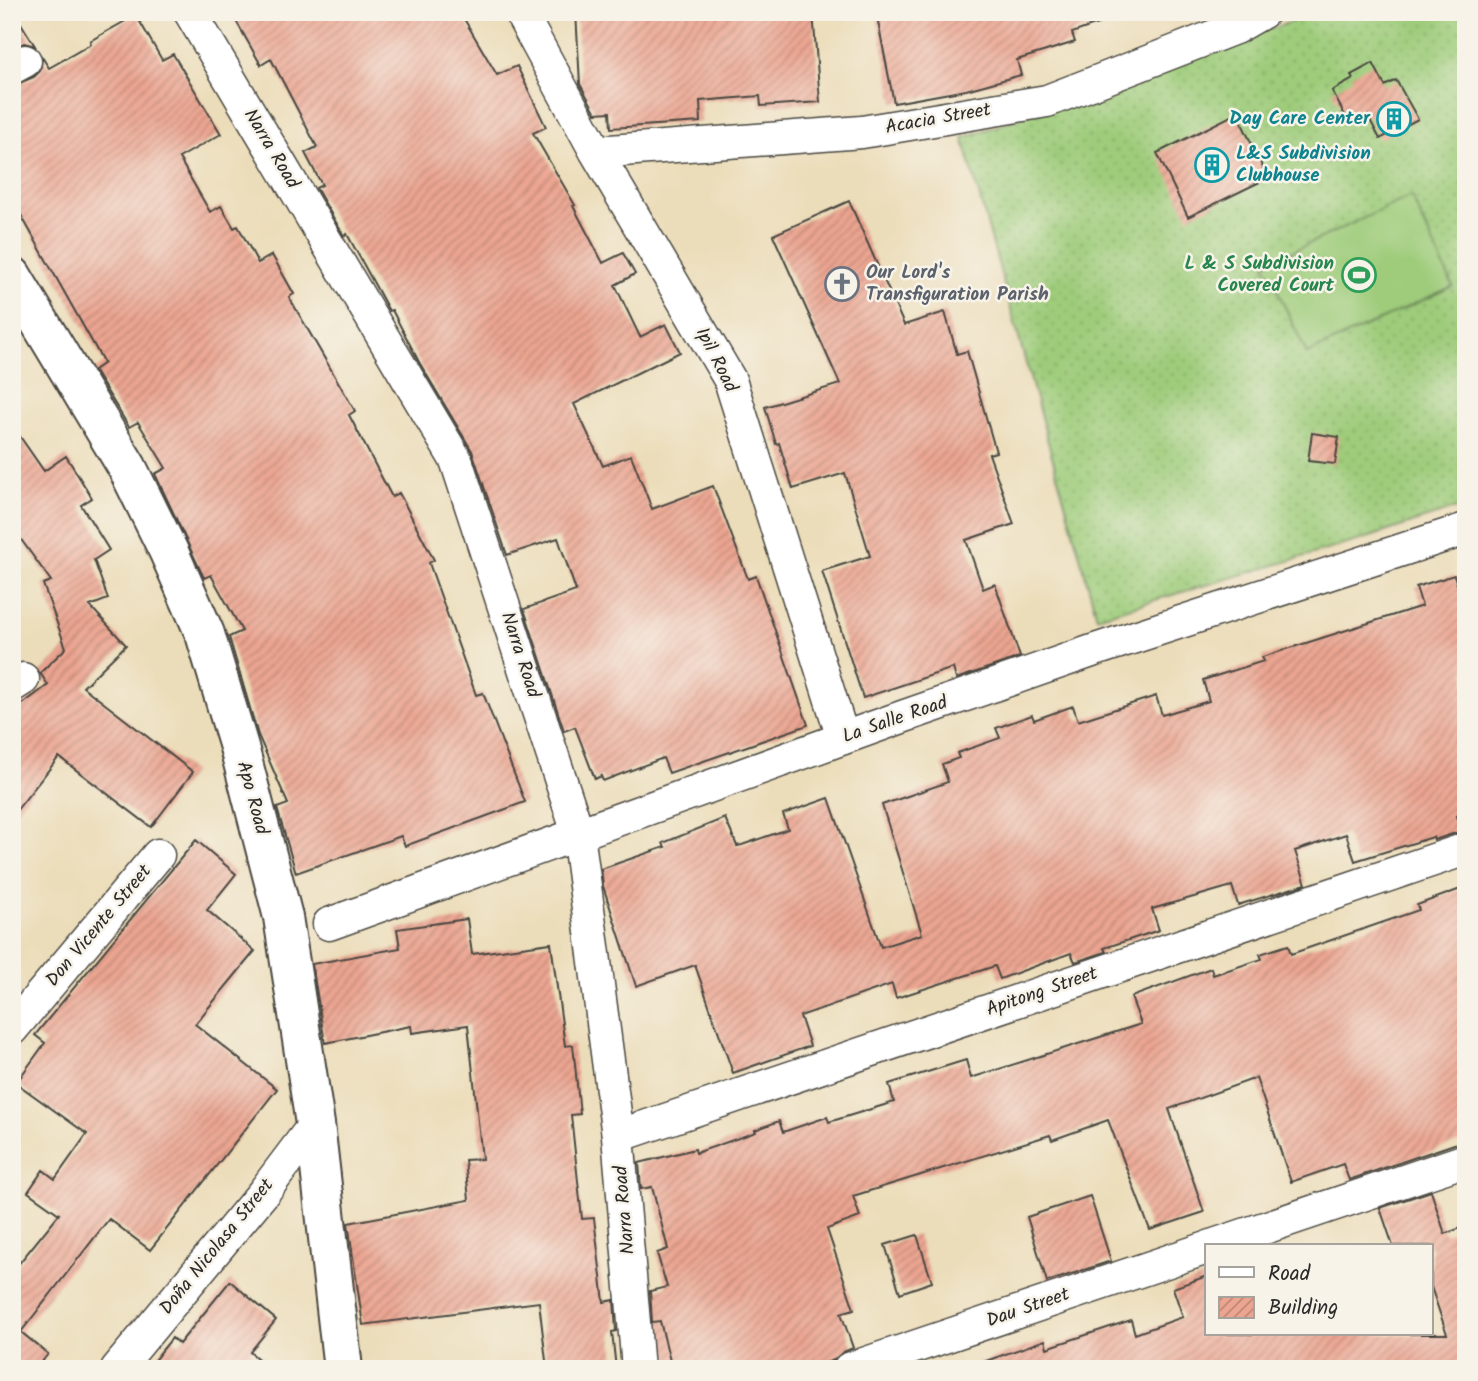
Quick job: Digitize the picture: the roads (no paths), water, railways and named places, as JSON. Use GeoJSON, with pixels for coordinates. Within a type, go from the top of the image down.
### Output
{"type":"FeatureCollection","features":[{"type":"Feature","properties":{"kind":"street","name":"Narra Road"},"geometry":{"type":"LineString","coordinates":[[190,12],[456,460],[578,833],[618,1136],[638,1369]]}},
{"type":"Feature","properties":{"kind":"street","name":"Ipil Road"},"geometry":{"type":"LineString","coordinates":[[520,12],[596,152],[730,380],[843,738]]}},
{"type":"Feature","properties":{"kind":"street","name":"Acacia Street"},"geometry":{"type":"LineString","coordinates":[[596,152],[862,132],[1047,101],[1235,28],[1263,12]]}},
{"type":"Feature","properties":{"kind":"street","name":"Apo Road"},"geometry":{"type":"LineString","coordinates":[[12,276],[127,467],[205,634],[239,747],[283,917],[315,1124],[342,1369]]}},
{"type":"Feature","properties":{"kind":"street","name":"La Salle Road"},"geometry":{"type":"LineString","coordinates":[[330,925],[578,833],[1095,650],[1466,529]]}},
{"type":"Feature","properties":{"kind":"street","name":"Apitong Street"},"geometry":{"type":"LineString","coordinates":[[618,1136],[1466,849]]}},
{"type":"Feature","properties":{"kind":"street","name":"Don Vicente Street"},"geometry":{"type":"LineString","coordinates":[[12,1029],[158,855]]}},
{"type":"Feature","properties":{"kind":"street","name":"Doña Nicolasa Street"},"geometry":{"type":"LineString","coordinates":[[117,1369],[263,1193],[315,1124]]}},
{"type":"Feature","properties":{"kind":"street","name":"Dau Street"},"geometry":{"type":"LineString","coordinates":[[1218,1244],[1466,1160]]}},
{"type":"Feature","properties":{"kind":"street","name":"Dau Street"},"geometry":{"type":"LineString","coordinates":[[849,1369],[1205,1248]]}},
{"type":"Feature","properties":{"kind":"place","name":"Day Care Center"},"geometry":{"type":"Point","coordinates":[1394,119]}},
{"type":"Feature","properties":{"kind":"place","name":"L&S Subdivision Clubhouse"},"geometry":{"type":"Point","coordinates":[1212,165]}},
{"type":"Feature","properties":{"kind":"place","name":"L & S Subdivision Covered Court"},"geometry":{"type":"Point","coordinates":[1359,275]}},
{"type":"Feature","properties":{"kind":"place","name":"Our Lord's Transfiguration Parish"},"geometry":{"type":"Point","coordinates":[842,284]}}]}
